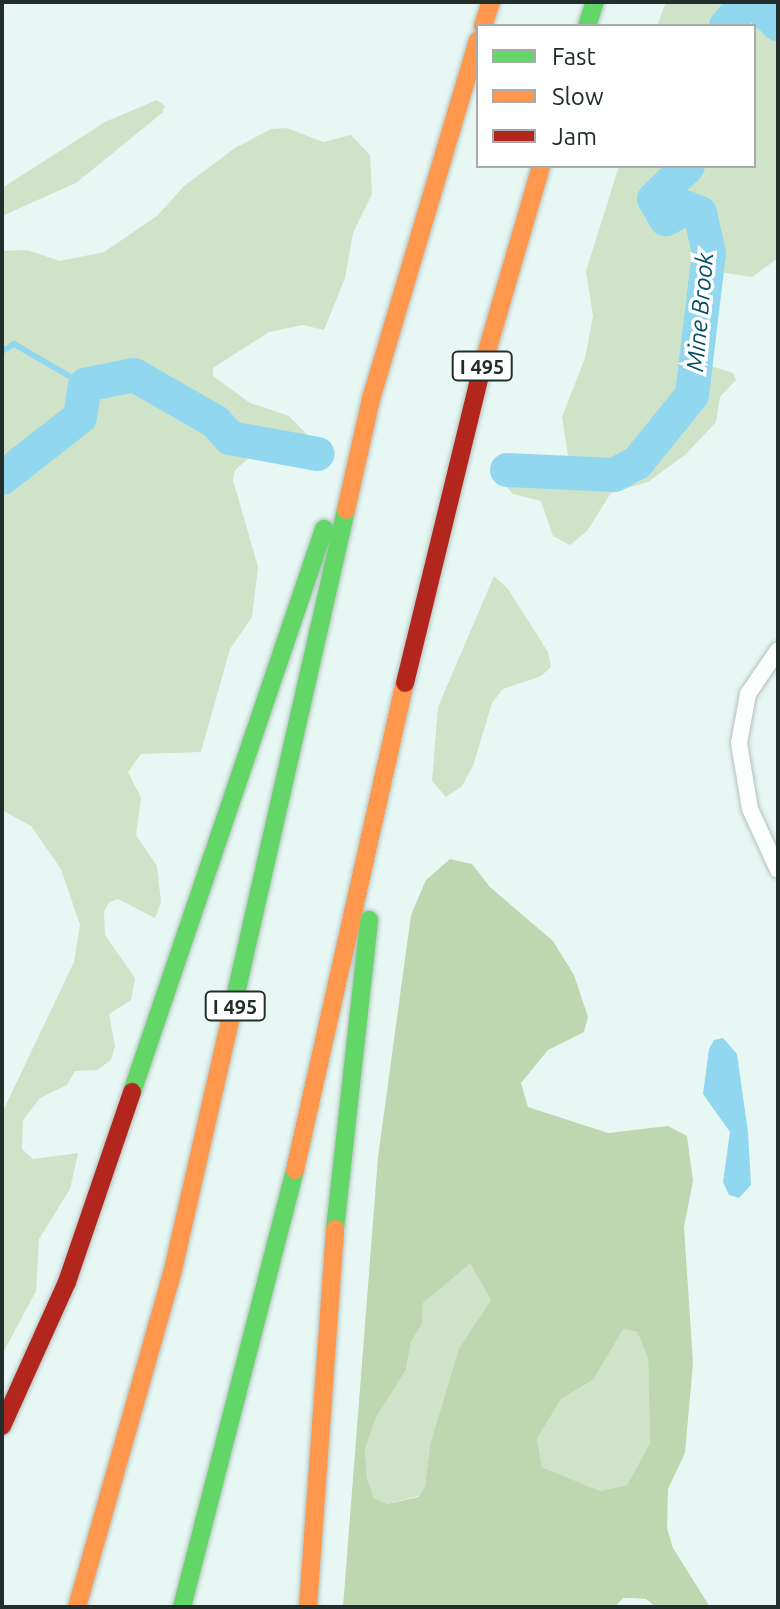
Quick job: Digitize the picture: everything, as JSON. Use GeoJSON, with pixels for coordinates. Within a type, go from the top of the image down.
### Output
{"type":"FeatureCollection","features":[{"type":"Feature","properties":{"kind":"highway"},"geometry":{"type":"LineString","coordinates":[[484,24],[491,2]]}},
{"type":"Feature","properties":{"kind":"highway"},"geometry":{"type":"LineString","coordinates":[[588,24],[595,2]]}},
{"type":"Feature","properties":{"kind":"highway","name":"I 495"},"geometry":{"type":"LineString","coordinates":[[77,1607],[179,1245],[371,399],[476,48]]}},
{"type":"Feature","properties":{"kind":"highway","name":"I 495"},"geometry":{"type":"LineString","coordinates":[[182,1607],[266,1297],[431,569],[498,302],[540,168]]}},
{"type":"Feature","properties":{"kind":"highway"},"geometry":{"type":"LineString","coordinates":[[2,1426],[71,1269],[371,399]]}},
{"type":"Feature","properties":{"kind":"highway"},"geometry":{"type":"LineString","coordinates":[[308,1607],[327,1300],[348,1092],[369,922],[431,569]]}},
{"type":"Feature","properties":{"kind":"street"},"geometry":{"type":"LineString","coordinates":[[778,650],[748,694],[739,743],[750,809],[778,870]]}},
{"type":"Feature","properties":{"kind":"green space"},"geometry":{"type":"Polygon","coordinates":[[[666,2],[778,2],[778,258],[752,277],[719,272],[701,299],[711,366],[733,373],[736,380],[720,397],[716,422],[686,454],[648,482],[611,493],[587,531],[570,545],[553,536],[541,501],[513,494],[499,478],[507,469],[569,462],[562,417],[585,358],[593,316],[586,271],[618,168],[756,168],[756,24],[658,24],[666,2]]]}},
{"type":"Feature","properties":{"kind":"green space"},"geometry":{"type":"Polygon","coordinates":[[[157,100],[165,106],[162,113],[76,183],[2,216],[2,188],[105,122],[157,100]]]}},
{"type":"Feature","properties":{"kind":"green space"},"geometry":{"type":"Polygon","coordinates":[[[287,128],[323,142],[351,135],[370,155],[372,194],[353,233],[345,278],[324,330],[303,325],[269,332],[213,368],[213,376],[250,403],[289,416],[318,446],[295,462],[257,451],[235,470],[233,480],[258,567],[252,617],[230,649],[201,752],[141,754],[128,772],[141,798],[136,835],[157,866],[161,902],[155,918],[118,899],[109,902],[104,912],[105,935],[135,978],[131,1000],[109,1014],[115,1046],[111,1060],[97,1070],[75,1071],[67,1085],[40,1098],[23,1120],[22,1149],[33,1159],[78,1153],[70,1189],[39,1239],[36,1291],[2,1355],[2,1113],[74,962],[80,925],[61,869],[31,826],[2,810],[2,251],[27,250],[60,261],[104,252],[157,216],[184,186],[235,148],[271,129],[287,128]]]}},
{"type":"Feature","properties":{"kind":"green space"},"geometry":{"type":"Polygon","coordinates":[[[494,576],[508,589],[548,652],[551,667],[541,676],[503,689],[492,703],[473,766],[462,786],[446,797],[432,781],[438,707],[494,576]]]}},
{"type":"Feature","properties":{"kind":"green space"},"geometry":{"type":"Polygon","coordinates":[[[450,859],[472,864],[490,887],[553,941],[574,975],[588,1017],[584,1032],[548,1050],[521,1083],[528,1107],[608,1133],[668,1126],[687,1136],[693,1181],[684,1227],[693,1363],[685,1453],[668,1489],[667,1528],[673,1548],[710,1607],[656,1607],[646,1599],[623,1598],[615,1607],[343,1607],[378,1157],[411,915],[426,880],[450,859]],[[470,1264],[423,1303],[422,1324],[411,1342],[406,1370],[376,1417],[365,1449],[367,1478],[374,1498],[387,1504],[418,1497],[425,1486],[430,1444],[459,1348],[491,1300],[470,1264]],[[623,1329],[593,1380],[561,1399],[537,1439],[542,1467],[600,1491],[627,1485],[650,1443],[648,1358],[637,1332],[623,1329]]]}},
{"type":"Feature","properties":{"kind":"green space"},"geometry":{"type":"Polygon","coordinates":[[[470,1264],[491,1300],[459,1348],[430,1444],[425,1486],[418,1496],[387,1504],[374,1498],[367,1478],[365,1449],[376,1416],[406,1370],[411,1342],[422,1324],[423,1303],[470,1264]]]}},
{"type":"Feature","properties":{"kind":"green space"},"geometry":{"type":"Polygon","coordinates":[[[622,1329],[637,1332],[648,1358],[650,1443],[627,1485],[600,1491],[542,1467],[537,1439],[561,1399],[593,1380],[622,1329]]]}},
{"type":"Feature","properties":{"kind":"water"},"geometry":{"type":"Polygon","coordinates":[[[723,1038],[737,1054],[748,1132],[751,1185],[739,1198],[729,1195],[723,1182],[730,1132],[703,1094],[709,1049],[714,1040],[723,1038]]]}},
{"type":"Feature","properties":{"kind":"waterway","name":"Mine Brook"},"geometry":{"type":"LineString","coordinates":[[728,24],[746,2]]}},
{"type":"Feature","properties":{"kind":"waterway","name":"Mine Brook"},"geometry":{"type":"LineString","coordinates":[[755,2],[778,24]]}},
{"type":"Feature","properties":{"kind":"waterway","name":"Mine Brook"},"geometry":{"type":"LineString","coordinates":[[507,470],[614,475],[637,463],[692,395],[709,253],[700,213],[687,208],[666,219],[654,199],[686,168]]}},
{"type":"Feature","properties":{"kind":"waterway","name":"Mine Brook"},"geometry":{"type":"LineString","coordinates":[[2,351],[14,344],[85,385]]}},
{"type":"Feature","properties":{"kind":"waterway","name":"Mine Brook"},"geometry":{"type":"LineString","coordinates":[[2,478],[80,417],[85,385],[134,375],[216,422],[230,438],[318,454]]}},
{"type":"Feature","properties":{"kind":"traffic: fast"},"geometry":{"type":"LineString","coordinates":[[588,24],[595,2]]}},
{"type":"Feature","properties":{"kind":"traffic: fast"},"geometry":{"type":"LineString","coordinates":[[232,1011],[346,510]]}},
{"type":"Feature","properties":{"kind":"traffic: fast"},"geometry":{"type":"LineString","coordinates":[[132,1092],[324,529]]}},
{"type":"Feature","properties":{"kind":"traffic: fast"},"geometry":{"type":"LineString","coordinates":[[335,1229],[369,920]]}},
{"type":"Feature","properties":{"kind":"traffic: fast"},"geometry":{"type":"LineString","coordinates":[[182,1607],[295,1170]]}},
{"type":"Feature","properties":{"kind":"traffic: slow"},"geometry":{"type":"LineString","coordinates":[[484,24],[491,2]]}},
{"type":"Feature","properties":{"kind":"traffic: slow"},"geometry":{"type":"LineString","coordinates":[[346,510],[371,399],[476,48]]}},
{"type":"Feature","properties":{"kind":"traffic: slow"},"geometry":{"type":"LineString","coordinates":[[480,375],[540,168]]}},
{"type":"Feature","properties":{"kind":"traffic: slow"},"geometry":{"type":"LineString","coordinates":[[295,1170],[405,683]]}},
{"type":"Feature","properties":{"kind":"traffic: slow"},"geometry":{"type":"LineString","coordinates":[[77,1607],[172,1274],[232,1011]]}},
{"type":"Feature","properties":{"kind":"traffic: slow"},"geometry":{"type":"LineString","coordinates":[[308,1607],[335,1229]]}},
{"type":"Feature","properties":{"kind":"traffic: jam"},"geometry":{"type":"LineString","coordinates":[[405,683],[480,375]]}},
{"type":"Feature","properties":{"kind":"traffic: jam"},"geometry":{"type":"LineString","coordinates":[[2,1426],[67,1282],[132,1092]]}}]}
